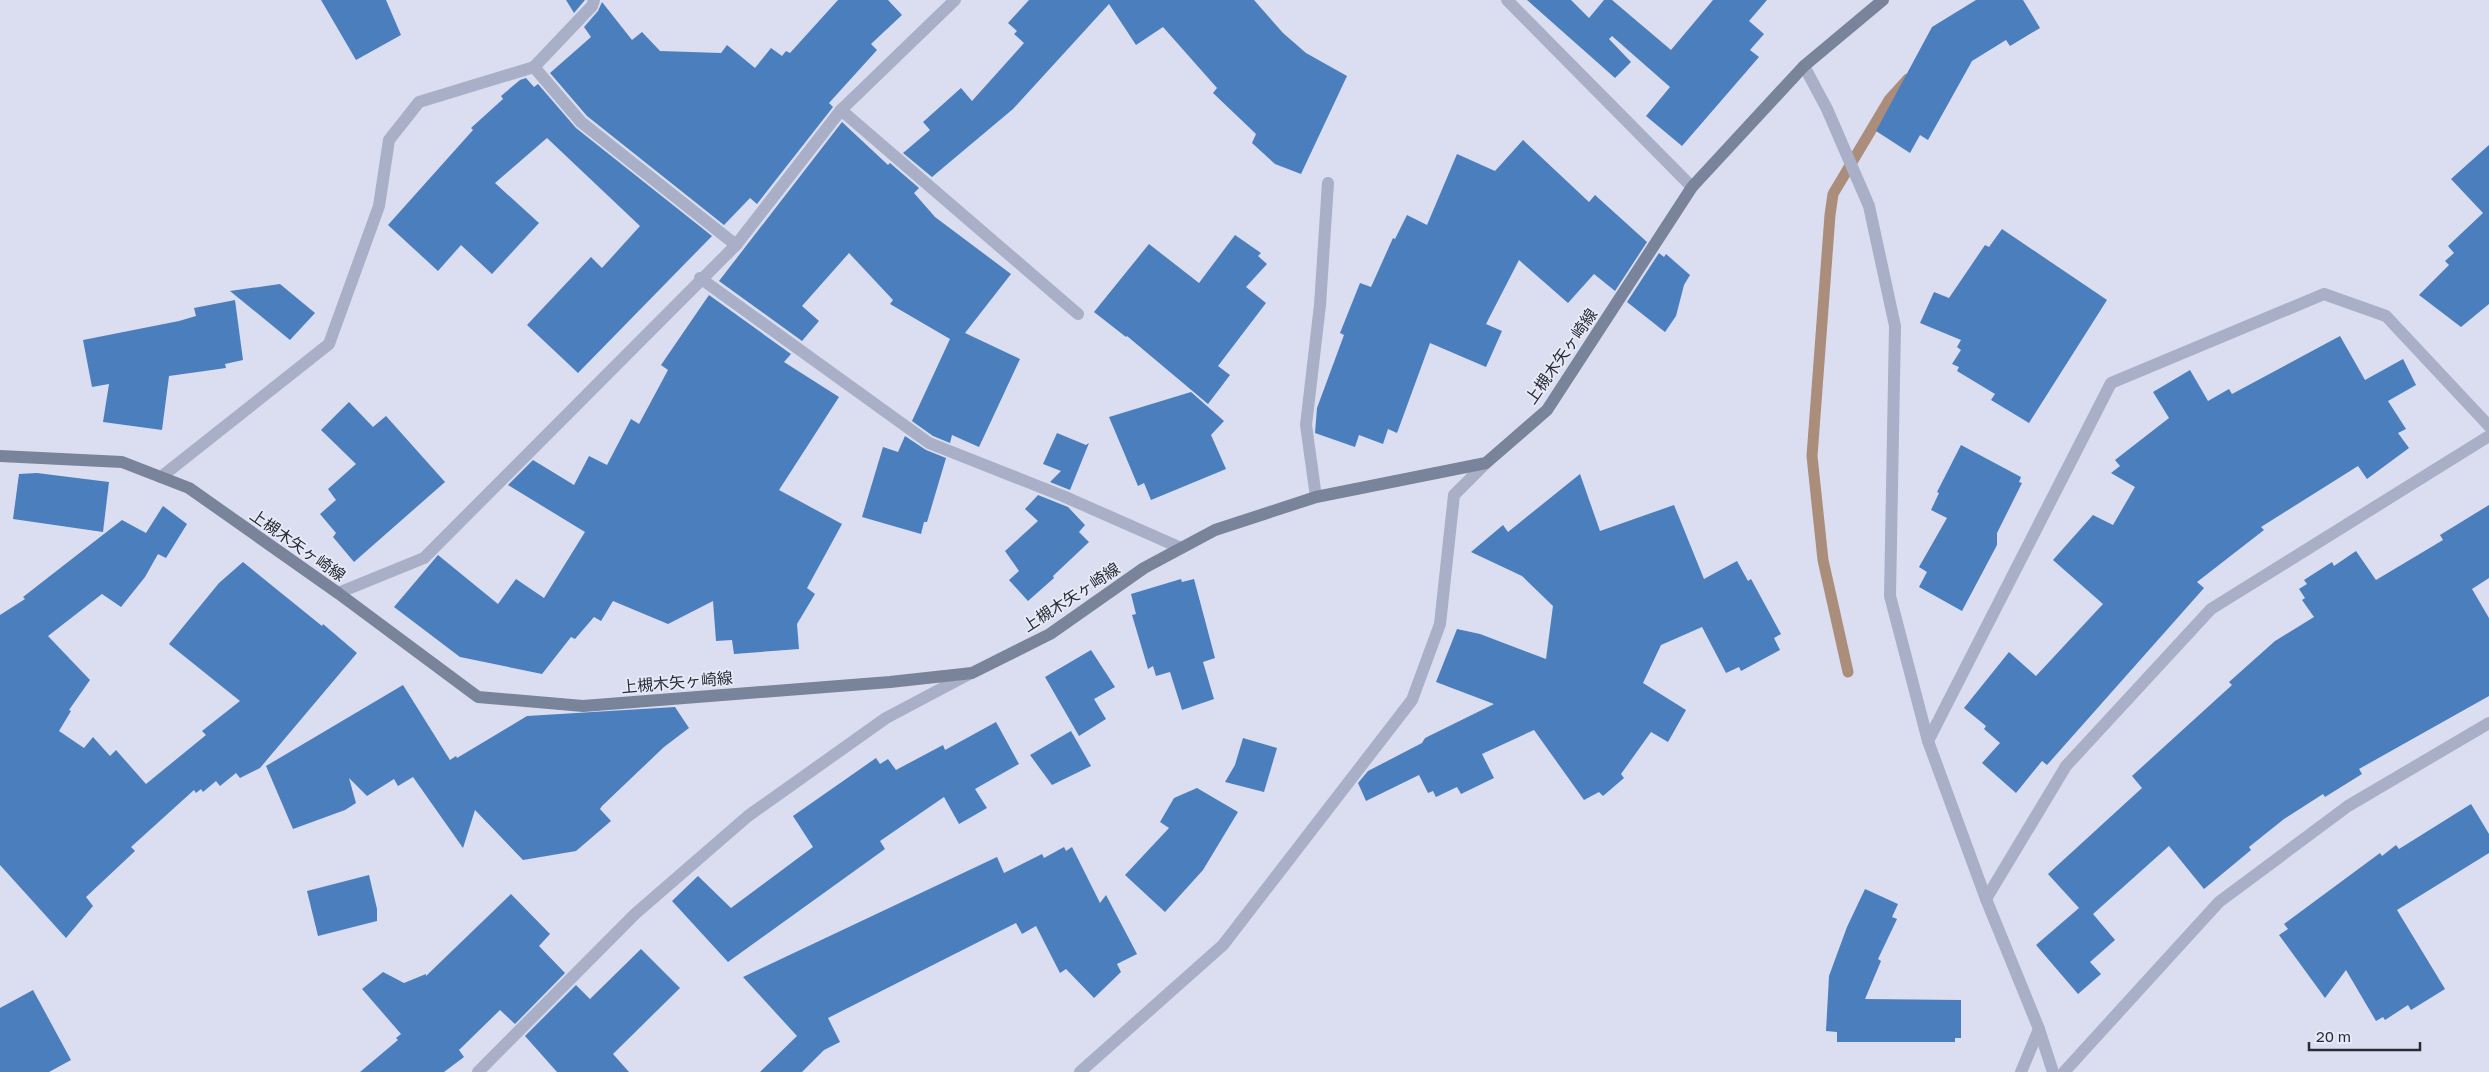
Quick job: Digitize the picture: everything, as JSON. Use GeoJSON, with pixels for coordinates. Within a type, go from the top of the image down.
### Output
{"type":"FeatureCollection","features":[{"type":"Feature","properties":{"kind":"main road","name":"上槻木矢ヶ崎線"},"geometry":{"type":"LineString","coordinates":[[0,456],[122,462],[190,488],[338,593],[478,697],[583,706],[890,682],[972,672],[1050,634],[1144,568],[1215,530],[1316,497],[1486,463],[1547,410],[1692,187],[1804,66],[1883,0]]}},
{"type":"Feature","properties":{"kind":"street"},"geometry":{"type":"LineString","coordinates":[[161,477],[330,344],[379,206],[389,140],[419,102],[534,67],[592,6],[594,0]]}},
{"type":"Feature","properties":{"kind":"street"},"geometry":{"type":"LineString","coordinates":[[338,593],[424,558],[700,278],[736,245],[841,110],[955,0]]}},
{"type":"Feature","properties":{"kind":"street"},"geometry":{"type":"LineString","coordinates":[[1507,0],[1692,187]]}},
{"type":"Feature","properties":{"kind":"street"},"geometry":{"type":"LineString","coordinates":[[1804,66],[1827,109],[1868,206],[1895,326],[1890,596],[1928,741],[1986,899],[2039,1029],[2053,1072]]}},
{"type":"Feature","properties":{"kind":"street"},"geometry":{"type":"LineString","coordinates":[[534,67],[581,122],[736,245]]}},
{"type":"Feature","properties":{"kind":"street"},"geometry":{"type":"LineString","coordinates":[[841,110],[1078,314]]}},
{"type":"Feature","properties":{"kind":"street"},"geometry":{"type":"LineString","coordinates":[[1316,497],[1306,425],[1320,305],[1328,183]]}},
{"type":"Feature","properties":{"kind":"street"},"geometry":{"type":"LineString","coordinates":[[700,278],[929,443],[1063,496],[1181,548]]}},
{"type":"Feature","properties":{"kind":"street"},"geometry":{"type":"LineString","coordinates":[[1928,741],[2111,382],[2324,294],[2386,316],[2489,426]]}},
{"type":"Feature","properties":{"kind":"street"},"geometry":{"type":"LineString","coordinates":[[1986,899],[2066,766],[2211,609],[2489,436]]}},
{"type":"Feature","properties":{"kind":"street"},"geometry":{"type":"LineString","coordinates":[[1080,1072],[1223,945],[1412,700],[1440,624],[1454,495],[1486,463]]}},
{"type":"Feature","properties":{"kind":"street"},"geometry":{"type":"LineString","coordinates":[[478,1072],[635,914],[748,816],[886,718],[972,672]]}},
{"type":"Feature","properties":{"kind":"street"},"geometry":{"type":"LineString","coordinates":[[2064,1072],[2219,902],[2348,806],[2489,724]]}},
{"type":"Feature","properties":{"kind":"street"},"geometry":{"type":"LineString","coordinates":[[2021,1072],[2039,1029]]}},
{"type":"Feature","properties":{"kind":"building"},"geometry":{"type":"Polygon","coordinates":[[[321,0],[386,0],[401,35],[356,60],[321,0]]]}},
{"type":"Feature","properties":{"kind":"building"},"geometry":{"type":"Polygon","coordinates":[[[566,0],[585,0],[574,13],[566,0]]]}},
{"type":"Feature","properties":{"kind":"building"},"geometry":{"type":"Polygon","coordinates":[[[838,0],[888,0],[902,15],[871,44],[877,50],[829,103],[833,107],[757,204],[750,198],[724,225],[587,116],[550,73],[591,37],[584,27],[598,11],[602,2],[632,40],[642,32],[660,51],[721,53],[727,45],[755,68],[771,48],[782,56],[786,51],[790,53],[838,0]]]}},
{"type":"Feature","properties":{"kind":"building"},"geometry":{"type":"Polygon","coordinates":[[[1029,0],[1254,0],[1283,33],[1306,53],[1347,76],[1301,174],[1275,164],[1252,143],[1256,134],[1213,93],[1217,88],[1163,27],[1136,45],[1109,4],[1013,109],[932,177],[903,153],[930,130],[923,122],[961,88],[972,101],[1024,43],[1014,34],[1017,31],[1008,23],[1029,0]]]}},
{"type":"Feature","properties":{"kind":"building"},"geometry":{"type":"Polygon","coordinates":[[[1527,0],[1571,0],[1589,18],[1604,0],[1612,0],[1671,50],[1713,0],[1767,0],[1749,21],[1764,34],[1750,50],[1759,57],[1682,146],[1646,116],[1670,87],[1612,36],[1609,39],[1631,62],[1615,78],[1527,0]]]}},
{"type":"Feature","properties":{"kind":"building"},"geometry":{"type":"Polygon","coordinates":[[[1976,0],[2023,0],[2040,28],[2010,46],[2006,40],[1972,61],[1928,140],[1920,135],[1910,153],[1876,131],[1932,27],[1976,0]]]}},
{"type":"Feature","properties":{"kind":"building"},"geometry":{"type":"Polygon","coordinates":[[[526,78],[534,87],[538,84],[576,128],[712,236],[578,373],[527,325],[591,257],[602,268],[640,226],[547,138],[495,183],[539,223],[492,274],[461,245],[438,271],[388,225],[473,130],[471,128],[503,99],[501,96],[520,80],[526,78]]]}},
{"type":"Feature","properties":{"kind":"building"},"geometry":{"type":"Polygon","coordinates":[[[842,122],[888,165],[890,163],[919,188],[914,193],[935,217],[1011,274],[965,333],[1020,359],[979,447],[952,435],[950,443],[933,436],[912,421],[950,339],[890,304],[893,300],[849,253],[802,306],[819,321],[802,341],[719,281],[842,122]]]}},
{"type":"Feature","properties":{"kind":"building"},"geometry":{"type":"Polygon","coordinates":[[[1523,140],[1589,202],[1595,195],[1647,242],[1615,291],[1594,274],[1568,303],[1519,260],[1486,324],[1502,331],[1486,367],[1430,343],[1397,433],[1388,429],[1383,444],[1359,435],[1355,447],[1315,433],[1317,408],[1344,335],[1340,333],[1360,283],[1371,287],[1393,238],[1395,239],[1407,215],[1427,225],[1457,154],[1495,171],[1523,140]]]}},
{"type":"Feature","properties":{"kind":"building"},"geometry":{"type":"Polygon","coordinates":[[[2489,145],[2489,304],[2461,327],[2419,295],[2449,265],[2445,261],[2454,253],[2448,246],[2483,213],[2451,179],[2489,145]]]}},
{"type":"Feature","properties":{"kind":"building"},"geometry":{"type":"Polygon","coordinates":[[[2002,229],[2107,300],[2029,423],[1991,400],[1995,394],[1957,371],[1959,367],[1952,364],[1961,350],[1957,347],[1961,340],[1920,323],[1934,292],[1949,298],[1985,245],[1989,247],[2002,229]]]}},
{"type":"Feature","properties":{"kind":"building"},"geometry":{"type":"Polygon","coordinates":[[[1235,235],[1261,253],[1258,256],[1267,264],[1246,287],[1266,303],[1218,366],[1230,375],[1208,404],[1127,336],[1094,312],[1149,244],[1199,283],[1235,235]]]}},
{"type":"Feature","properties":{"kind":"building"},"geometry":{"type":"Polygon","coordinates":[[[1659,253],[1664,257],[1666,254],[1690,275],[1684,285],[1676,316],[1665,332],[1627,302],[1659,253]]]}},
{"type":"Feature","properties":{"kind":"building"},"geometry":{"type":"Polygon","coordinates":[[[280,284],[315,313],[290,340],[230,291],[280,284]]]}},
{"type":"Feature","properties":{"kind":"building"},"geometry":{"type":"Polygon","coordinates":[[[709,295],[791,354],[784,362],[839,397],[779,490],[842,524],[807,588],[815,594],[797,624],[799,649],[734,654],[732,640],[716,641],[713,601],[668,624],[613,601],[601,621],[594,617],[575,639],[571,637],[542,674],[460,657],[394,607],[438,555],[498,604],[516,579],[544,598],[585,532],[508,485],[533,460],[574,485],[589,456],[607,465],[631,419],[639,424],[668,370],[661,365],[709,295]]]}},
{"type":"Feature","properties":{"kind":"building"},"geometry":{"type":"Polygon","coordinates":[[[235,300],[243,360],[225,364],[226,368],[169,376],[162,430],[103,422],[109,384],[92,387],[83,340],[179,321],[196,316],[194,308],[235,300]]]}},
{"type":"Feature","properties":{"kind":"building"},"geometry":{"type":"Polygon","coordinates":[[[2340,336],[2365,380],[2403,359],[2416,385],[2388,401],[2406,429],[2398,433],[2409,448],[2367,479],[2358,466],[2261,527],[2264,530],[2197,582],[2204,588],[2047,765],[2042,761],[2016,793],[1982,763],[2000,743],[1984,729],[1986,726],[1964,708],[2009,652],[2036,676],[2103,604],[2053,560],[2093,515],[2113,525],[2135,487],[2111,473],[2120,466],[2115,460],[2169,418],[2153,392],[2190,370],[2208,401],[2229,389],[2232,394],[2340,336]]]}},
{"type":"Feature","properties":{"kind":"building"},"geometry":{"type":"Polygon","coordinates":[[[1191,392],[1224,421],[1211,435],[1226,469],[1151,500],[1144,483],[1138,486],[1109,417],[1191,392]]]}},
{"type":"Feature","properties":{"kind":"building"},"geometry":{"type":"Polygon","coordinates":[[[349,402],[373,427],[386,416],[445,482],[354,562],[333,537],[336,533],[320,514],[336,500],[328,489],[356,464],[321,430],[349,402]]]}},
{"type":"Feature","properties":{"kind":"building"},"geometry":{"type":"Polygon","coordinates":[[[1057,433],[1086,445],[1089,443],[1070,490],[1050,482],[1061,471],[1043,464],[1057,433]]]}},
{"type":"Feature","properties":{"kind":"building"},"geometry":{"type":"Polygon","coordinates":[[[905,436],[926,450],[946,458],[927,522],[924,522],[921,534],[862,517],[883,447],[898,452],[905,436]]]}},
{"type":"Feature","properties":{"kind":"building"},"geometry":{"type":"Polygon","coordinates":[[[1961,445],[2021,477],[2019,482],[2022,483],[1997,533],[1997,545],[1962,611],[1919,587],[1927,572],[1919,567],[1947,518],[1931,510],[1939,493],[1937,492],[1961,445]]]}},
{"type":"Feature","properties":{"kind":"building"},"geometry":{"type":"Polygon","coordinates":[[[37,473],[109,482],[103,532],[13,519],[19,474],[37,473]]]}},
{"type":"Feature","properties":{"kind":"building"},"geometry":{"type":"Polygon","coordinates":[[[1580,474],[1600,531],[1674,505],[1704,579],[1737,561],[1748,581],[1751,579],[1781,634],[1774,638],[1780,650],[1741,671],[1739,667],[1726,673],[1702,627],[1661,645],[1643,683],[1686,710],[1668,742],[1651,732],[1621,774],[1624,778],[1603,796],[1599,792],[1584,800],[1534,730],[1482,754],[1494,778],[1461,794],[1457,787],[1436,797],[1433,791],[1428,793],[1419,775],[1366,801],[1358,783],[1368,771],[1422,743],[1425,738],[1494,704],[1436,682],[1457,629],[1480,634],[1546,659],[1553,606],[1522,576],[1471,552],[1503,525],[1508,532],[1580,474]]]}},
{"type":"Feature","properties":{"kind":"building"},"geometry":{"type":"Polygon","coordinates":[[[1038,495],[1068,507],[1085,525],[1079,532],[1089,542],[1053,576],[1054,578],[1028,601],[1009,580],[1019,571],[1005,551],[1038,521],[1025,509],[1038,495]]]}},
{"type":"Feature","properties":{"kind":"building"},"geometry":{"type":"Polygon","coordinates":[[[2489,505],[2489,578],[2472,589],[2489,618],[2489,696],[2359,769],[2362,774],[2325,797],[2323,794],[2284,819],[2249,847],[2251,850],[2204,889],[2169,846],[2093,914],[2115,940],[2090,962],[2101,974],[2078,994],[2036,945],[2079,908],[2048,874],[2142,788],[2132,776],[2232,685],[2229,682],[2275,641],[2314,617],[2302,600],[2305,598],[2299,589],[2307,584],[2304,580],[2332,562],[2334,566],[2356,551],[2376,580],[2443,540],[2440,535],[2489,505]]]}},
{"type":"Feature","properties":{"kind":"building"},"geometry":{"type":"Polygon","coordinates":[[[163,506],[187,524],[166,558],[158,554],[145,577],[121,607],[102,594],[48,636],[90,680],[69,710],[71,711],[59,731],[84,748],[93,737],[110,756],[116,750],[146,784],[206,735],[202,731],[240,701],[169,644],[219,583],[243,562],[357,653],[260,768],[240,778],[236,773],[220,786],[216,781],[203,792],[201,789],[196,793],[194,790],[131,847],[135,851],[86,897],[93,906],[66,938],[0,865],[0,615],[25,599],[23,597],[122,520],[146,533],[163,506]]]}},
{"type":"Feature","properties":{"kind":"building"},"geometry":{"type":"Polygon","coordinates":[[[1181,579],[1182,582],[1194,579],[1215,658],[1203,662],[1214,699],[1182,710],[1170,672],[1156,676],[1153,666],[1148,669],[1132,615],[1136,614],[1131,594],[1181,579]]]}},
{"type":"Feature","properties":{"kind":"building"},"geometry":{"type":"Polygon","coordinates":[[[1091,650],[1115,687],[1094,699],[1106,719],[1079,736],[1045,677],[1091,650]]]}},
{"type":"Feature","properties":{"kind":"building"},"geometry":{"type":"Polygon","coordinates":[[[403,685],[450,760],[456,756],[457,758],[527,716],[675,707],[689,728],[664,747],[602,806],[600,809],[611,821],[576,851],[523,860],[475,810],[463,848],[413,777],[398,786],[394,779],[367,796],[349,778],[356,803],[345,810],[293,829],[266,766],[403,685]]]}},
{"type":"Feature","properties":{"kind":"building"},"geometry":{"type":"Polygon","coordinates":[[[996,722],[1019,764],[975,789],[987,808],[959,824],[944,797],[880,841],[885,849],[728,962],[672,901],[698,876],[731,908],[813,847],[793,816],[876,758],[880,764],[888,759],[896,770],[943,745],[945,750],[996,722]]]}},
{"type":"Feature","properties":{"kind":"building"},"geometry":{"type":"Polygon","coordinates":[[[1071,731],[1091,766],[1052,785],[1030,755],[1071,731]]]}},
{"type":"Feature","properties":{"kind":"building"},"geometry":{"type":"Polygon","coordinates":[[[1243,738],[1277,748],[1264,792],[1225,782],[1235,765],[1243,738]]]}},
{"type":"Feature","properties":{"kind":"building"},"geometry":{"type":"Polygon","coordinates":[[[1197,788],[1238,812],[1203,870],[1165,912],[1125,875],[1169,828],[1160,822],[1174,798],[1197,788]]]}},
{"type":"Feature","properties":{"kind":"building"},"geometry":{"type":"Polygon","coordinates":[[[2471,804],[2489,834],[2489,853],[2397,910],[2445,989],[2411,1010],[2408,1005],[2385,1020],[2383,1017],[2376,1021],[2346,970],[2325,998],[2279,935],[2288,929],[2284,924],[2380,853],[2382,856],[2396,845],[2399,849],[2471,804]]]}},
{"type":"Feature","properties":{"kind":"building"},"geometry":{"type":"Polygon","coordinates":[[[1064,847],[1066,851],[1072,847],[1100,903],[1106,895],[1137,954],[1117,964],[1121,972],[1094,998],[1066,969],[1060,973],[1036,926],[1022,934],[1016,923],[828,1018],[840,1042],[824,1050],[802,1072],[760,1072],[797,1036],[743,977],[997,857],[1004,873],[1042,854],[1044,858],[1064,847]]]}},
{"type":"Feature","properties":{"kind":"building"},"geometry":{"type":"Polygon","coordinates":[[[369,875],[377,909],[377,921],[318,936],[307,891],[369,875]]]}},
{"type":"Feature","properties":{"kind":"building"},"geometry":{"type":"Polygon","coordinates":[[[1865,889],[1898,904],[1892,917],[1897,919],[1878,959],[1881,961],[1865,999],[1961,1000],[1961,1038],[1955,1038],[1955,1042],[1837,1042],[1837,1032],[1826,1031],[1829,976],[1847,927],[1865,889]]]}},
{"type":"Feature","properties":{"kind":"building"},"geometry":{"type":"Polygon","coordinates":[[[511,894],[550,934],[539,946],[565,973],[515,1024],[500,1010],[459,1050],[464,1057],[444,1072],[360,1072],[398,1040],[396,1038],[401,1034],[362,989],[383,972],[404,983],[426,974],[426,976],[511,894]]]}},
{"type":"Feature","properties":{"kind":"building"},"geometry":{"type":"Polygon","coordinates":[[[641,949],[680,988],[613,1054],[629,1072],[557,1072],[525,1036],[576,985],[590,999],[641,949]]]}},
{"type":"Feature","properties":{"kind":"building"},"geometry":{"type":"Polygon","coordinates":[[[33,990],[71,1060],[49,1072],[0,1072],[0,1008],[33,990]]]}},
{"type":"Feature","properties":{"kind":"waterway"},"geometry":{"type":"LineString","coordinates":[[1848,672],[1823,560],[1812,456],[1830,215],[1833,194],[1889,100],[1908,79]]}}]}
